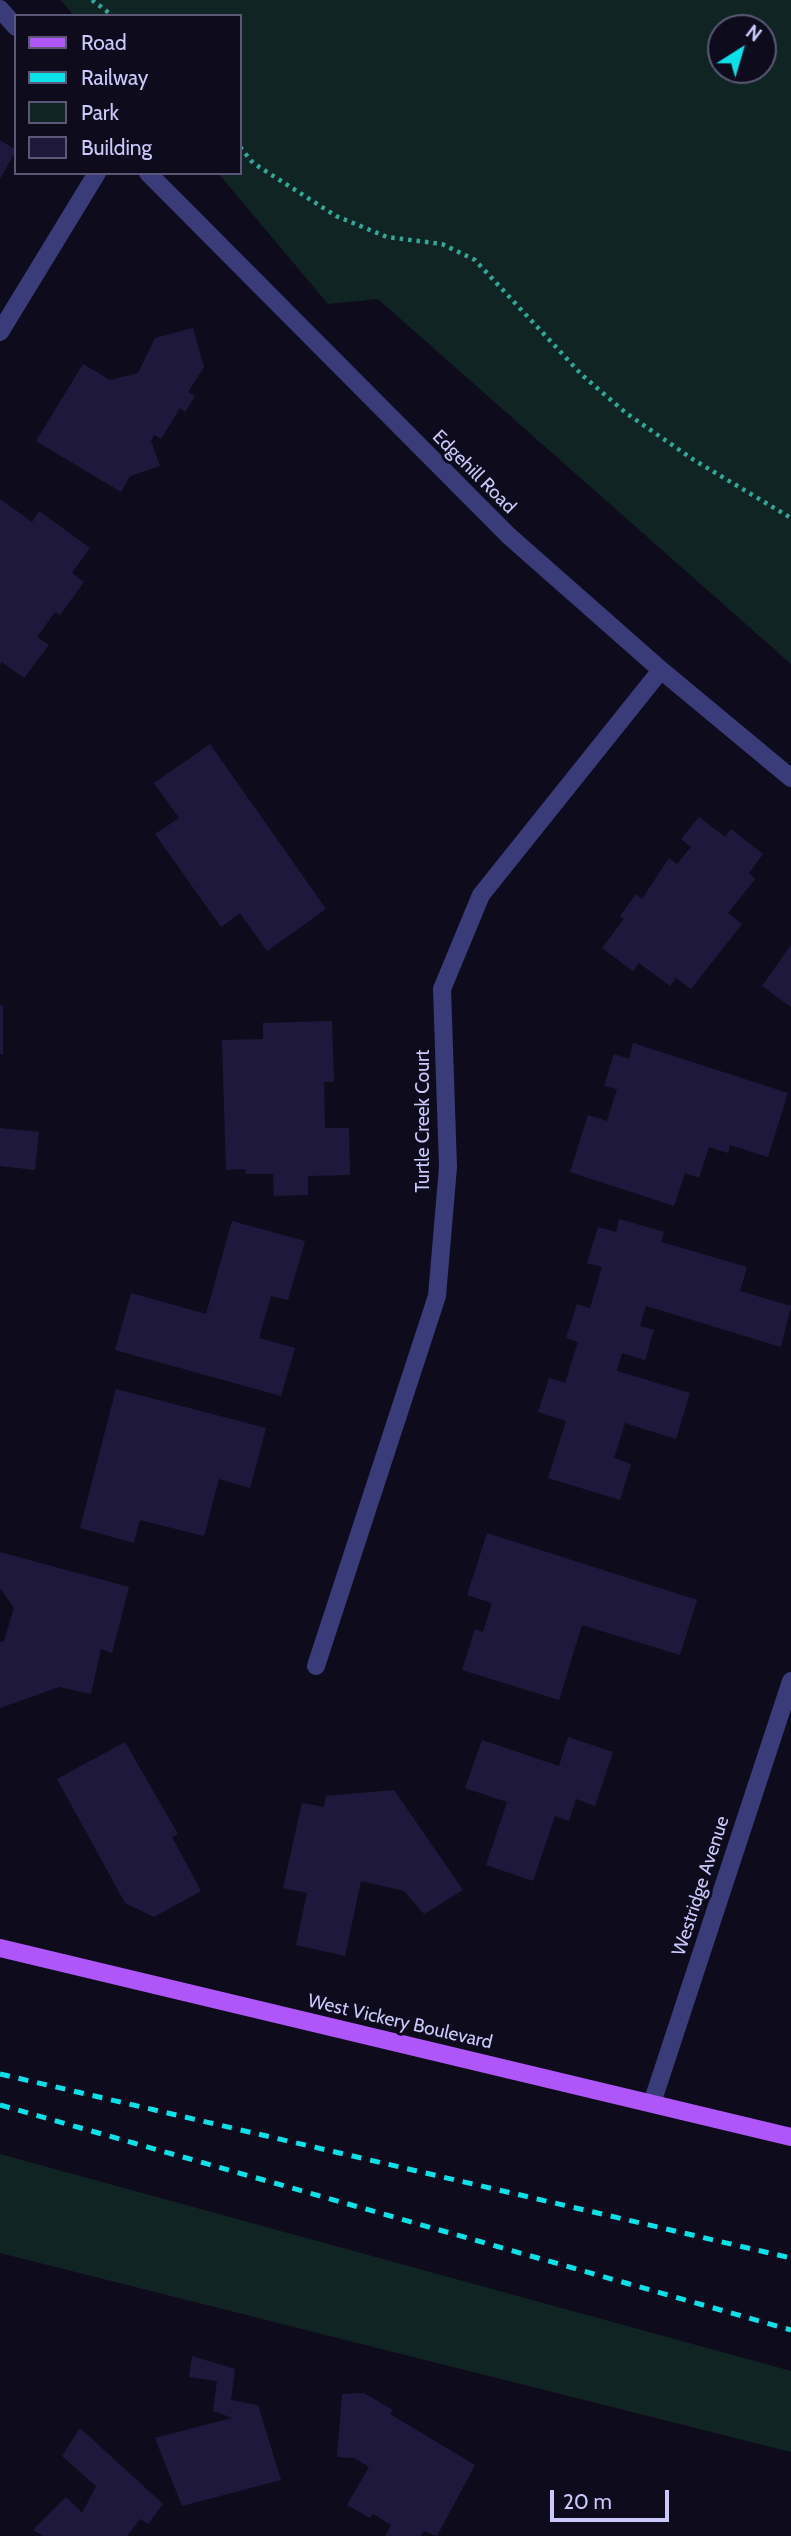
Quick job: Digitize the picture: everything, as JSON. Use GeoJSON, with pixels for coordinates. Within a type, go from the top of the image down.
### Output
{"type":"FeatureCollection","features":[{"type":"Feature","properties":{"kind":"main road","name":"West Vickery Boulevard"},"geometry":{"type":"LineString","coordinates":[[0,1948],[791,2137]]}},
{"type":"Feature","properties":{"kind":"street"},"geometry":{"type":"LineString","coordinates":[[0,9],[14,25]]}},
{"type":"Feature","properties":{"kind":"street"},"geometry":{"type":"LineString","coordinates":[[0,332],[96,175]]}},
{"type":"Feature","properties":{"kind":"street","name":"Edgehill Road"},"geometry":{"type":"LineString","coordinates":[[150,175],[509,536],[661,670],[791,778]]}},
{"type":"Feature","properties":{"kind":"street","name":"Turtle Creek Court"},"geometry":{"type":"LineString","coordinates":[[316,1666],[437,1296],[448,1167],[442,989],[481,895],[661,670]]}},
{"type":"Feature","properties":{"kind":"street","name":"Westridge Avenue"},"geometry":{"type":"LineString","coordinates":[[652,2104],[791,1681]]}},
{"type":"Feature","properties":{"kind":"path"},"geometry":{"type":"LineString","coordinates":[[92,0],[110,14]]}},
{"type":"Feature","properties":{"kind":"path"},"geometry":{"type":"LineString","coordinates":[[242,149],[253,163],[336,216],[387,237],[442,244],[475,260],[582,374],[626,413],[694,460],[791,518]]}},
{"type":"Feature","properties":{"kind":"green space"},"geometry":{"type":"Polygon","coordinates":[[[61,0],[791,0],[791,664],[378,299],[328,304],[220,175],[242,175],[242,14],[72,14],[61,0]]]}},
{"type":"Feature","properties":{"kind":"green space"},"geometry":{"type":"Polygon","coordinates":[[[0,2154],[791,2371],[791,2452],[0,2253],[0,2154]]]}},
{"type":"Feature","properties":{"kind":"building"},"geometry":{"type":"Polygon","coordinates":[[[0,140],[14,149],[14,154],[0,179],[0,140]]]}},
{"type":"Feature","properties":{"kind":"building"},"geometry":{"type":"Polygon","coordinates":[[[193,328],[204,367],[188,392],[195,396],[185,412],[180,408],[161,439],[154,435],[151,441],[160,466],[130,476],[121,492],[36,441],[83,364],[110,380],[138,373],[155,338],[193,328]]]}},
{"type":"Feature","properties":{"kind":"building"},"geometry":{"type":"Polygon","coordinates":[[[0,499],[32,522],[39,511],[90,548],[72,573],[84,582],[60,615],[55,612],[37,637],[49,645],[24,678],[2,662],[0,665],[0,499]]]}},
{"type":"Feature","properties":{"kind":"building"},"geometry":{"type":"Polygon","coordinates":[[[210,744],[326,909],[267,951],[240,913],[221,927],[155,834],[179,818],[154,783],[210,744]]]}},
{"type":"Feature","properties":{"kind":"building"},"geometry":{"type":"Polygon","coordinates":[[[699,817],[725,837],[731,829],[763,854],[749,873],[755,879],[728,913],[742,924],[691,989],[676,978],[670,986],[639,963],[633,971],[602,948],[624,919],[620,916],[636,894],[642,899],[669,858],[677,864],[691,847],[681,839],[699,817]]]}},
{"type":"Feature","properties":{"kind":"building"},"geometry":{"type":"Polygon","coordinates":[[[791,945],[791,1007],[762,986],[791,945]]]}},
{"type":"Feature","properties":{"kind":"building"},"geometry":{"type":"Polygon","coordinates":[[[0,1005],[3,1005],[3,1054],[0,1054],[0,1005]]]}},
{"type":"Feature","properties":{"kind":"building"},"geometry":{"type":"Polygon","coordinates":[[[332,1021],[334,1082],[324,1082],[325,1128],[349,1128],[350,1175],[308,1176],[308,1195],[274,1196],[273,1174],[246,1174],[245,1169],[226,1170],[222,1040],[263,1039],[263,1023],[332,1021]]]}},
{"type":"Feature","properties":{"kind":"building"},"geometry":{"type":"Polygon","coordinates":[[[633,1043],[788,1093],[768,1157],[730,1145],[728,1153],[709,1147],[699,1178],[685,1173],[674,1206],[570,1172],[588,1115],[607,1121],[617,1089],[604,1086],[614,1054],[629,1059],[633,1043]]]}},
{"type":"Feature","properties":{"kind":"building"},"geometry":{"type":"Polygon","coordinates":[[[0,1128],[39,1132],[35,1170],[0,1166],[0,1128]]]}},
{"type":"Feature","properties":{"kind":"building"},"geometry":{"type":"Polygon","coordinates":[[[619,1219],[664,1232],[661,1242],[747,1267],[740,1291],[791,1306],[781,1347],[646,1306],[640,1326],[654,1330],[645,1360],[622,1353],[617,1371],[690,1393],[676,1439],[625,1423],[614,1458],[631,1464],[620,1500],[548,1478],[566,1421],[538,1412],[549,1378],[565,1383],[578,1342],[566,1338],[577,1304],[590,1308],[602,1267],[587,1263],[598,1227],[616,1232],[619,1219]]]}},
{"type":"Feature","properties":{"kind":"building"},"geometry":{"type":"Polygon","coordinates":[[[232,1221],[305,1241],[288,1300],[271,1296],[259,1338],[295,1348],[281,1396],[115,1350],[131,1293],[206,1314],[232,1221]]]}},
{"type":"Feature","properties":{"kind":"building"},"geometry":{"type":"Polygon","coordinates":[[[116,1389],[266,1428],[250,1488],[219,1479],[204,1536],[140,1520],[134,1543],[80,1528],[116,1389]]]}},
{"type":"Feature","properties":{"kind":"building"},"geometry":{"type":"Polygon","coordinates":[[[487,1533],[697,1600],[680,1655],[582,1625],[559,1700],[462,1670],[475,1629],[483,1632],[492,1603],[467,1595],[487,1533]]]}},
{"type":"Feature","properties":{"kind":"building"},"geometry":{"type":"Polygon","coordinates":[[[0,1552],[129,1587],[112,1653],[101,1649],[91,1694],[59,1687],[0,1708],[0,1642],[4,1641],[14,1608],[0,1588],[0,1552]]]}},
{"type":"Feature","properties":{"kind":"building"},"geometry":{"type":"Polygon","coordinates":[[[568,1737],[613,1752],[595,1806],[576,1799],[569,1821],[555,1816],[533,1881],[486,1865],[507,1802],[465,1788],[482,1740],[559,1766],[568,1737]]]}},
{"type":"Feature","properties":{"kind":"building"},"geometry":{"type":"Polygon","coordinates":[[[125,1742],[178,1834],[172,1837],[201,1891],[154,1917],[125,1903],[57,1779],[125,1742]]]}},
{"type":"Feature","properties":{"kind":"building"},"geometry":{"type":"Polygon","coordinates":[[[394,1790],[463,1890],[424,1914],[404,1891],[361,1881],[345,1956],[296,1945],[307,1893],[283,1888],[302,1803],[324,1807],[326,1796],[394,1790]]]}},
{"type":"Feature","properties":{"kind":"building"},"geometry":{"type":"Polygon","coordinates":[[[192,2356],[235,2369],[231,2400],[258,2405],[281,2480],[182,2506],[155,2438],[232,2418],[213,2411],[217,2381],[189,2377],[192,2356]]]}},
{"type":"Feature","properties":{"kind":"building"},"geometry":{"type":"Polygon","coordinates":[[[364,2393],[393,2410],[390,2414],[475,2465],[437,2536],[424,2531],[420,2536],[385,2536],[391,2525],[373,2514],[370,2518],[347,2505],[369,2467],[354,2458],[337,2457],[342,2394],[364,2393]]]}},
{"type":"Feature","properties":{"kind":"building"},"geometry":{"type":"Polygon","coordinates":[[[80,2428],[163,2504],[148,2524],[140,2519],[127,2536],[43,2536],[33,2530],[66,2497],[82,2513],[96,2486],[62,2456],[80,2428]]]}},
{"type":"Feature","properties":{"kind":"railway"},"geometry":{"type":"LineString","coordinates":[[0,2074],[791,2258]]}},
{"type":"Feature","properties":{"kind":"railway"},"geometry":{"type":"LineString","coordinates":[[0,2105],[791,2330]]}}]}
